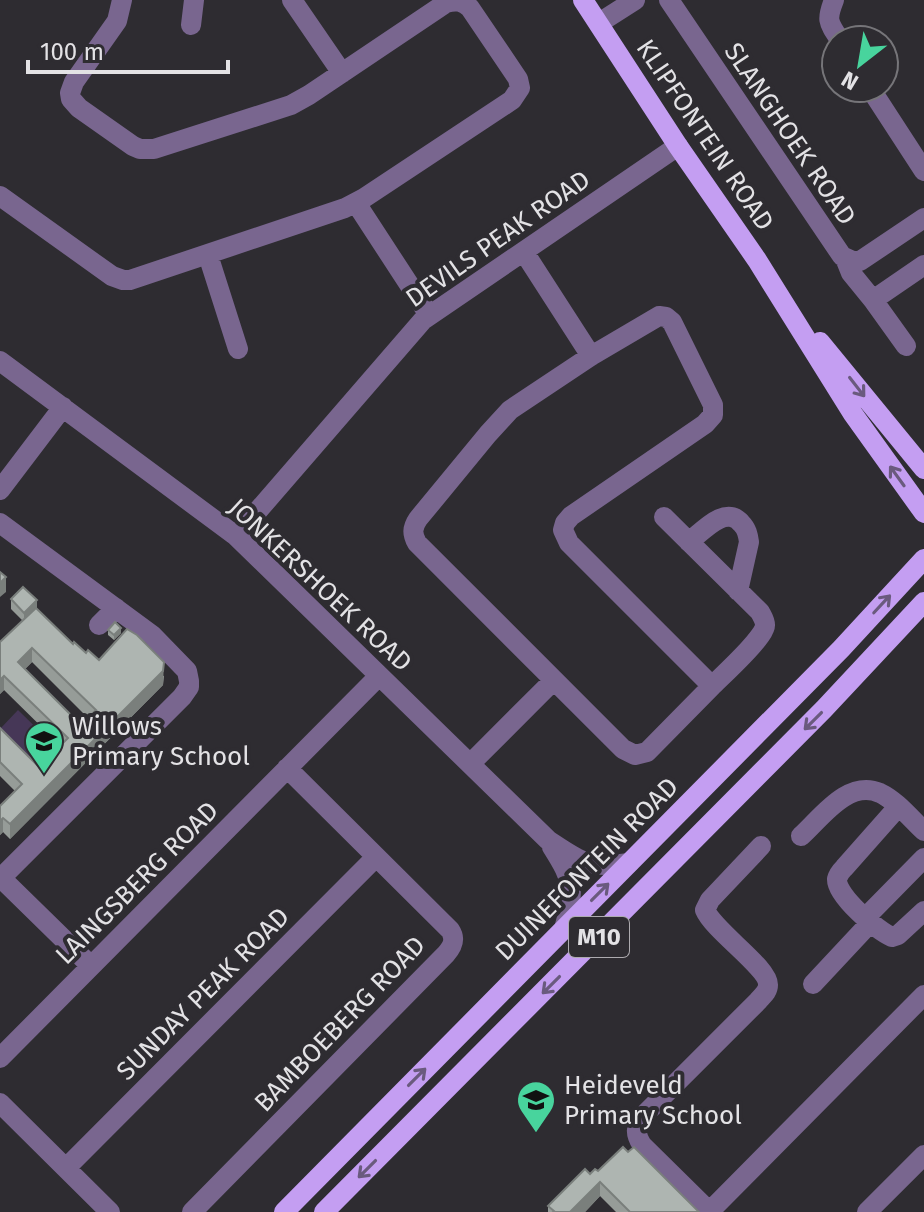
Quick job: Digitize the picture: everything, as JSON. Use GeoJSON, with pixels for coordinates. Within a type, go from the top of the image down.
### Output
{"type":"FeatureCollection","features":[{"type":"Feature","properties":{"kind":"main road","name":"KLIPFONTEIN ROAD"},"geometry":{"type":"LineString","coordinates":[[583,0],[757,260],[861,427],[924,513]]}},
{"type":"Feature","properties":{"kind":"main road","name":"KLIPFONTEIN ROAD"},"geometry":{"type":"LineString","coordinates":[[757,260],[924,469]]}},
{"type":"Feature","properties":{"kind":"main road","name":"DUINEFONTEIN ROAD"},"geometry":{"type":"LineString","coordinates":[[284,1212],[841,649],[924,559]]}},
{"type":"Feature","properties":{"kind":"main road","name":"M10"},"geometry":{"type":"LineString","coordinates":[[324,1212],[813,721],[924,602]]}},
{"type":"Feature","properties":{"kind":"street"},"geometry":{"type":"LineString","coordinates":[[0,196],[112,276],[130,280],[356,203],[512,100],[519,92],[520,84],[470,8],[459,1],[446,3],[309,95],[284,108],[154,149],[140,149],[79,108],[70,93],[74,82],[117,21],[122,0]]}},
{"type":"Feature","properties":{"kind":"street"},"geometry":{"type":"LineString","coordinates":[[191,25],[194,0]]}},
{"type":"Feature","properties":{"kind":"street"},"geometry":{"type":"LineString","coordinates":[[292,0],[342,73]]}},
{"type":"Feature","properties":{"kind":"street"},"geometry":{"type":"LineString","coordinates":[[599,23],[635,0]]}},
{"type":"Feature","properties":{"kind":"street","name":"SLANGHOEK ROAD"},"geometry":{"type":"LineString","coordinates":[[669,0],[797,192],[845,258],[860,261],[924,218]]}},
{"type":"Feature","properties":{"kind":"street"},"geometry":{"type":"LineString","coordinates":[[830,24],[828,17],[834,0]]}},
{"type":"Feature","properties":{"kind":"street"},"geometry":{"type":"LineString","coordinates":[[880,104],[924,171]]}},
{"type":"Feature","properties":{"kind":"street","name":"DEVILS PEAK ROAD"},"geometry":{"type":"LineString","coordinates":[[236,536],[415,327],[678,146]]}},
{"type":"Feature","properties":{"kind":"street"},"geometry":{"type":"LineString","coordinates":[[356,203],[429,315]]}},
{"type":"Feature","properties":{"kind":"street"},"geometry":{"type":"LineString","coordinates":[[524,252],[591,356]]}},
{"type":"Feature","properties":{"kind":"street"},"geometry":{"type":"LineString","coordinates":[[208,255],[238,349]]}},
{"type":"Feature","properties":{"kind":"street"},"geometry":{"type":"LineString","coordinates":[[845,258],[851,273],[906,346]]}},
{"type":"Feature","properties":{"kind":"street"},"geometry":{"type":"LineString","coordinates":[[873,300],[924,265]]}},
{"type":"Feature","properties":{"kind":"street"},"geometry":{"type":"LineString","coordinates":[[664,517],[760,612],[766,626],[757,640],[712,686],[647,752],[635,755],[623,749],[553,681],[417,543],[413,530],[418,519],[510,410],[649,320],[666,317],[672,322],[713,405],[713,415],[705,424],[571,516],[563,530],[569,543],[712,686]]}},
{"type":"Feature","properties":{"kind":"street","name":"JONKERSHOEK ROAD"},"geometry":{"type":"LineString","coordinates":[[0,361],[236,536],[548,840],[571,855],[595,865],[629,863]]}},
{"type":"Feature","properties":{"kind":"street"},"geometry":{"type":"LineString","coordinates":[[0,490],[63,407]]}},
{"type":"Feature","properties":{"kind":"street"},"geometry":{"type":"LineString","coordinates":[[689,542],[720,518],[733,517],[739,521],[748,534],[749,542],[738,591]]}},
{"type":"Feature","properties":{"kind":"street"},"geometry":{"type":"LineString","coordinates":[[0,523],[152,635],[184,666],[189,676],[189,687],[182,697],[0,879],[91,966]]}},
{"type":"Feature","properties":{"kind":"street"},"geometry":{"type":"LineString","coordinates":[[99,625],[116,608]]}},
{"type":"Feature","properties":{"kind":"street","name":"LAINGSBERG ROAD"},"geometry":{"type":"LineString","coordinates":[[0,1058],[379,676]]}},
{"type":"Feature","properties":{"kind":"street"},"geometry":{"type":"LineString","coordinates":[[470,764],[553,681]]}},
{"type":"Feature","properties":{"kind":"street","name":"BAMBOEBERG ROAD"},"geometry":{"type":"LineString","coordinates":[[192,1212],[452,947],[454,937],[450,930],[287,768]]}},
{"type":"Feature","properties":{"kind":"street"},"geometry":{"type":"LineString","coordinates":[[801,836],[839,800],[864,789],[879,793],[924,831]]}},
{"type":"Feature","properties":{"kind":"street"},"geometry":{"type":"LineString","coordinates":[[898,807],[837,879],[843,894],[868,920],[892,937],[905,930],[924,911]]}},
{"type":"Feature","properties":{"kind":"street","name":"JONKERSHOEK ROAD"},"geometry":{"type":"LineString","coordinates":[[548,840],[570,879],[572,891],[564,929]]}},
{"type":"Feature","properties":{"kind":"street"},"geometry":{"type":"LineString","coordinates":[[761,846],[710,900],[705,910],[762,971],[768,983],[767,989],[643,1116],[636,1133],[642,1145],[710,1212],[924,995]]}},
{"type":"Feature","properties":{"kind":"street","name":"SUNDAY PEAK ROAD"},"geometry":{"type":"LineString","coordinates":[[66,1168],[376,857]]}},
{"type":"Feature","properties":{"kind":"street"},"geometry":{"type":"LineString","coordinates":[[813,984],[924,858]]}},
{"type":"Feature","properties":{"kind":"street"},"geometry":{"type":"LineString","coordinates":[[0,1103],[110,1212]]}},
{"type":"Feature","properties":{"kind":"street"},"geometry":{"type":"LineString","coordinates":[[867,1212],[924,1155]]}},
{"type":"Feature","properties":{"kind":"shaded area"},"geometry":{"type":"Polygon","coordinates":[[[18,710],[62,753],[41,775],[0,729],[18,710]]]}},
{"type":"Feature","properties":{"kind":"building"},"geometry":{"type":"Polygon","coordinates":[[[23,587],[37,600],[24,613],[11,599],[23,587]]]}},
{"type":"Feature","properties":{"kind":"building"},"geometry":{"type":"Polygon","coordinates":[[[36,608],[73,644],[86,653],[88,650],[99,660],[127,629],[164,662],[163,671],[10,824],[3,818],[0,821],[0,806],[22,784],[0,762],[0,728],[39,767],[68,738],[4,676],[0,680],[0,642],[36,608]],[[32,648],[18,662],[81,725],[96,710],[32,648]]]}},
{"type":"Feature","properties":{"kind":"building"},"geometry":{"type":"Polygon","coordinates":[[[115,622],[121,628],[114,635],[108,630],[115,622]]]}},
{"type":"Feature","properties":{"kind":"building"},"geometry":{"type":"Polygon","coordinates":[[[623,1147],[628,1152],[634,1147],[699,1212],[630,1212],[600,1182],[570,1212],[553,1212],[548,1206],[585,1169],[590,1174],[595,1169],[598,1171],[623,1147]]]}},
{"type":"Feature","properties":{"kind":"place","name":"Willows Primary School"},"geometry":{"type":"Point","coordinates":[44,775]}},
{"type":"Feature","properties":{"kind":"place","name":"Heideveld Primary School"},"geometry":{"type":"Point","coordinates":[536,1134]}}]}
